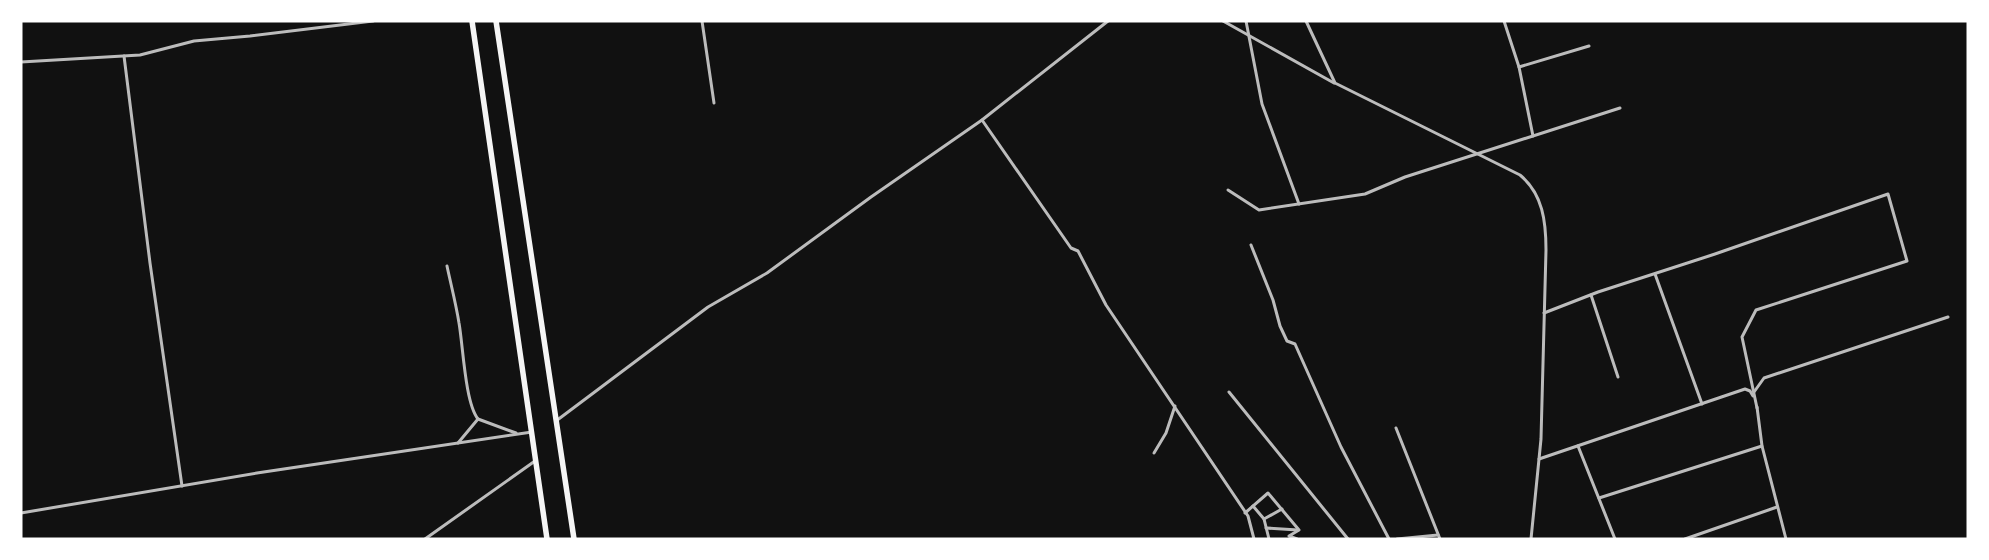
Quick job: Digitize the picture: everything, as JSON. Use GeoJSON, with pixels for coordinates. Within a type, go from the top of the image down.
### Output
{"type":"FeatureCollection","features":[{"type":"Feature","properties":{"kind":"highway"},"geometry":{"type":"LineString","coordinates":[[472,21],[547,539]]}},
{"type":"Feature","properties":{"kind":"highway"},"geometry":{"type":"LineString","coordinates":[[496,21],[574,539]]}},
{"type":"Feature","properties":{"kind":"street"},"geometry":{"type":"LineString","coordinates":[[21,62],[140,55],[194,41],[373,21]]}},
{"type":"Feature","properties":{"kind":"street"},"geometry":{"type":"LineString","coordinates":[[702,21],[714,103]]}},
{"type":"Feature","properties":{"kind":"street"},"geometry":{"type":"LineString","coordinates":[[556,422],[708,308],[767,273],[871,197],[982,120],[1108,21]]}},
{"type":"Feature","properties":{"kind":"street"},"geometry":{"type":"LineString","coordinates":[[1223,21],[1335,83],[1520,175],[1528,182],[1541,203],[1546,225],[1544,313],[1539,459],[1531,539]]}},
{"type":"Feature","properties":{"kind":"street"},"geometry":{"type":"LineString","coordinates":[[1246,21],[1262,104],[1299,204]]}},
{"type":"Feature","properties":{"kind":"street"},"geometry":{"type":"LineString","coordinates":[[1306,21],[1335,83]]}},
{"type":"Feature","properties":{"kind":"street"},"geometry":{"type":"LineString","coordinates":[[1504,21],[1519,67],[1533,136]]}},
{"type":"Feature","properties":{"kind":"street"},"geometry":{"type":"LineString","coordinates":[[1519,67],[1589,46]]}},
{"type":"Feature","properties":{"kind":"street"},"geometry":{"type":"LineString","coordinates":[[124,56],[150,263],[182,486]]}},
{"type":"Feature","properties":{"kind":"street"},"geometry":{"type":"LineString","coordinates":[[1228,190],[1259,210],[1365,194],[1406,177],[1620,108]]}},
{"type":"Feature","properties":{"kind":"street"},"geometry":{"type":"LineString","coordinates":[[982,120],[1071,248],[1078,251],[1106,305],[1175,406],[1226,487],[1245,512],[1254,539]]}},
{"type":"Feature","properties":{"kind":"street"},"geometry":{"type":"LineString","coordinates":[[1544,313],[1591,295],[1888,194],[1907,261],[1756,310],[1742,337],[1757,408],[1762,446],[1786,539]]}},
{"type":"Feature","properties":{"kind":"street"},"geometry":{"type":"LineString","coordinates":[[1251,245],[1287,341],[1295,344],[1341,447],[1389,539]]}},
{"type":"Feature","properties":{"kind":"street"},"geometry":{"type":"LineString","coordinates":[[447,266],[459,322],[470,400],[478,419],[517,434]]}},
{"type":"Feature","properties":{"kind":"street"},"geometry":{"type":"LineString","coordinates":[[1655,274],[1702,404]]}},
{"type":"Feature","properties":{"kind":"street"},"geometry":{"type":"LineString","coordinates":[[1591,295],[1618,377]]}},
{"type":"Feature","properties":{"kind":"street"},"geometry":{"type":"LineString","coordinates":[[1754,392],[1764,378],[1948,317]]}},
{"type":"Feature","properties":{"kind":"street"},"geometry":{"type":"LineString","coordinates":[[1539,459],[1745,389],[1750,391],[1757,408]]}},
{"type":"Feature","properties":{"kind":"street"},"geometry":{"type":"LineString","coordinates":[[1230,392],[1348,539]]}},
{"type":"Feature","properties":{"kind":"street"},"geometry":{"type":"LineString","coordinates":[[1154,453],[1166,433],[1175,406]]}},
{"type":"Feature","properties":{"kind":"street"},"geometry":{"type":"LineString","coordinates":[[458,442],[478,419]]}},
{"type":"Feature","properties":{"kind":"street"},"geometry":{"type":"LineString","coordinates":[[1396,428],[1439,537],[1397,539]]}},
{"type":"Feature","properties":{"kind":"street"},"geometry":{"type":"LineString","coordinates":[[21,513],[458,442],[532,432]]}},
{"type":"Feature","properties":{"kind":"street"},"geometry":{"type":"LineString","coordinates":[[1578,446],[1615,539]]}},
{"type":"Feature","properties":{"kind":"street"},"geometry":{"type":"LineString","coordinates":[[1599,498],[1762,446]]}},
{"type":"Feature","properties":{"kind":"street"},"geometry":{"type":"LineString","coordinates":[[425,539],[536,460]]}},
{"type":"Feature","properties":{"kind":"street"},"geometry":{"type":"LineString","coordinates":[[1245,512],[1268,493],[1300,530]]}},
{"type":"Feature","properties":{"kind":"street"},"geometry":{"type":"LineString","coordinates":[[1253,506],[1264,519],[1269,539]]}},
{"type":"Feature","properties":{"kind":"street"},"geometry":{"type":"LineString","coordinates":[[1685,539],[1777,507]]}},
{"type":"Feature","properties":{"kind":"street"},"geometry":{"type":"LineString","coordinates":[[1264,519],[1282,509]]}},
{"type":"Feature","properties":{"kind":"street"},"geometry":{"type":"LineString","coordinates":[[1266,528],[1300,530]]}},
{"type":"Feature","properties":{"kind":"street"},"geometry":{"type":"LineString","coordinates":[[1297,539],[1289,536],[1300,530]]}}]}
